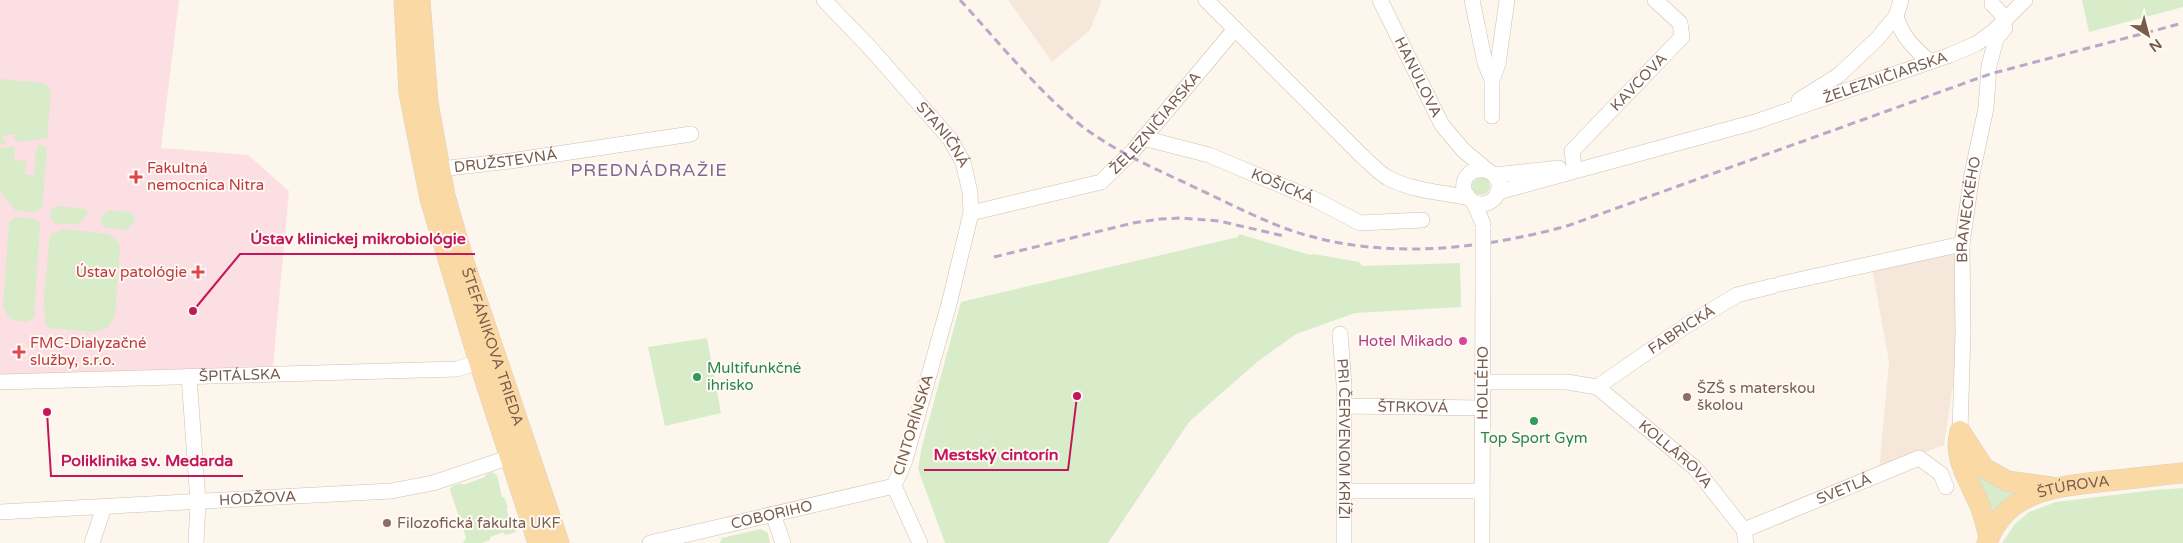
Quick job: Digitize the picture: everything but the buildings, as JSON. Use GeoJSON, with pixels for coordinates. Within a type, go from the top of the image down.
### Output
{"type":"FeatureCollection","features":[{"type":"Feature","properties":{"kind":"main road","name":"ŠTEFÁNIKOVA TRIEDA"},"geometry":{"type":"LineString","coordinates":[[404,0],[409,93],[431,170],[464,262],[510,456],[538,543]]}},
{"type":"Feature","properties":{"kind":"main road","name":"ŠTEFÁNIKOVA TRIEDA"},"geometry":{"type":"LineString","coordinates":[[420,0],[431,170]]}},
{"type":"Feature","properties":{"kind":"main road","name":"ŠTEFÁNIKOVA TRIEDA"},"geometry":{"type":"LineString","coordinates":[[487,360],[559,543]]}},
{"type":"Feature","properties":{"kind":"main road"},"geometry":{"type":"LineString","coordinates":[[1960,432],[1984,468],[2007,480],[2053,488]]}},
{"type":"Feature","properties":{"kind":"main road"},"geometry":{"type":"LineString","coordinates":[[1960,432],[1957,442],[1960,461],[1981,508],[1984,541]]}},
{"type":"Feature","properties":{"kind":"main road","name":"ŠTÚROVA"},"geometry":{"type":"LineString","coordinates":[[1984,541],[2001,518],[2016,504],[2031,494],[2053,488],[2183,473]]}},
{"type":"Feature","properties":{"kind":"street","name":"STANIČNÁ"},"geometry":{"type":"LineString","coordinates":[[824,0],[872,50],[950,139],[963,162],[970,192],[971,213],[949,304]]}},
{"type":"Feature","properties":{"kind":"street"},"geometry":{"type":"LineString","coordinates":[[1206,0],[1234,30],[1386,177],[1424,192],[1447,194],[1482,204],[1494,196],[1499,183],[1491,173],[1479,169],[1447,194]]}},
{"type":"Feature","properties":{"kind":"street","name":"HANULOVA"},"geometry":{"type":"LineString","coordinates":[[1380,0],[1442,125],[1462,150],[1491,173]]}},
{"type":"Feature","properties":{"kind":"street"},"geometry":{"type":"LineString","coordinates":[[1472,0],[1485,63],[1492,80]]}},
{"type":"Feature","properties":{"kind":"street"},"geometry":{"type":"LineString","coordinates":[[1492,116],[1492,80],[1498,64],[1507,0]]}},
{"type":"Feature","properties":{"kind":"street","name":"KAVCOVA"},"geometry":{"type":"LineString","coordinates":[[1574,166],[1572,151],[1682,38],[1680,23],[1655,0]]}},
{"type":"Feature","properties":{"kind":"street"},"geometry":{"type":"LineString","coordinates":[[1901,0],[1896,16],[1900,30],[1910,44],[1930,62]]}},
{"type":"Feature","properties":{"kind":"street"},"geometry":{"type":"LineString","coordinates":[[1992,0],[1992,4],[2006,19]]}},
{"type":"Feature","properties":{"kind":"street","name":"ŽELEZNIČIARSKA"},"geometry":{"type":"LineString","coordinates":[[1494,196],[1756,122],[1950,55],[1976,44],[1994,31],[2027,0]]}},
{"type":"Feature","properties":{"kind":"street","name":"BRANECKÉHO"},"geometry":{"type":"LineString","coordinates":[[1960,432],[1963,333],[1962,244],[1972,174],[1986,108],[1989,66],[1996,38],[2022,11],[2027,0]]}},
{"type":"Feature","properties":{"kind":"street","name":"ŽELEZNIČIARSKA"},"geometry":{"type":"LineString","coordinates":[[1756,122],[1807,96],[1839,75],[1876,39],[1896,16]]}},
{"type":"Feature","properties":{"kind":"street","name":"ŽELEZNIČIARSKA"},"geometry":{"type":"LineString","coordinates":[[971,213],[1101,182],[1116,169],[1234,30]]}},
{"type":"Feature","properties":{"kind":"street"},"geometry":{"type":"LineString","coordinates":[[1950,55],[1979,54],[1989,66]]}},
{"type":"Feature","properties":{"kind":"street","name":"DRUŽSTEVNÁ"},"geometry":{"type":"LineString","coordinates":[[431,170],[517,160],[691,134]]}},
{"type":"Feature","properties":{"kind":"street","name":"KOŠICKÁ"},"geometry":{"type":"LineString","coordinates":[[1143,138],[1209,155],[1316,200],[1360,223],[1422,220]]}},
{"type":"Feature","properties":{"kind":"street","name":"HANULOVA"},"geometry":{"type":"LineString","coordinates":[[1462,150],[1467,178]]}},
{"type":"Feature","properties":{"kind":"street","name":"ŽELEZNIČIARSKA"},"geometry":{"type":"LineString","coordinates":[[1491,173],[1618,160]]}},
{"type":"Feature","properties":{"kind":"street"},"geometry":{"type":"LineString","coordinates":[[1467,178],[1464,191],[1470,200]]}},
{"type":"Feature","properties":{"kind":"street","name":"HOLLÉHO"},"geometry":{"type":"LineString","coordinates":[[1482,543],[1483,226],[1494,196]]}},
{"type":"Feature","properties":{"kind":"street","name":"HOLLÉHO"},"geometry":{"type":"LineString","coordinates":[[1470,200],[1483,226]]}},
{"type":"Feature","properties":{"kind":"street","name":"FABRICKÁ"},"geometry":{"type":"LineString","coordinates":[[1597,387],[1684,328],[1737,295],[1962,244]]}},
{"type":"Feature","properties":{"kind":"street","name":"CINTORÍNSKA"},"geometry":{"type":"LineString","coordinates":[[920,543],[894,486],[905,460],[949,304]]}},
{"type":"Feature","properties":{"kind":"street","name":"PRI ČERVENOM KRÍŽI"},"geometry":{"type":"LineString","coordinates":[[1340,334],[1344,384],[1344,543]]}},
{"type":"Feature","properties":{"kind":"street","name":"ŠPITÁLSKA"},"geometry":{"type":"LineString","coordinates":[[0,382],[457,369],[487,360]]}},
{"type":"Feature","properties":{"kind":"street"},"geometry":{"type":"LineString","coordinates":[[189,376],[198,502],[196,543]]}},
{"type":"Feature","properties":{"kind":"street"},"geometry":{"type":"LineString","coordinates":[[1482,382],[1567,382],[1597,387]]}},
{"type":"Feature","properties":{"kind":"street","name":"KOLLÁROVA"},"geometry":{"type":"LineString","coordinates":[[1597,387],[1695,468],[1745,536]]}},
{"type":"Feature","properties":{"kind":"street","name":"ŠTRKOVÁ"},"geometry":{"type":"LineString","coordinates":[[1344,406],[1482,408]]}},
{"type":"Feature","properties":{"kind":"street","name":"HODŽOVA"},"geometry":{"type":"LineString","coordinates":[[0,512],[391,491],[433,483],[510,456]]}},
{"type":"Feature","properties":{"kind":"street","name":"SVETLÁ"},"geometry":{"type":"LineString","coordinates":[[1745,536],[1918,458],[1941,474],[1946,487]]}},
{"type":"Feature","properties":{"kind":"street","name":"COBORIHO"},"geometry":{"type":"LineString","coordinates":[[650,543],[894,486]]}},
{"type":"Feature","properties":{"kind":"street"},"geometry":{"type":"LineString","coordinates":[[1345,491],[1482,491]]}},
{"type":"Feature","properties":{"kind":"street"},"geometry":{"type":"LineString","coordinates":[[92,543],[104,507]]}},
{"type":"Feature","properties":{"kind":"street"},"geometry":{"type":"LineString","coordinates":[[773,514],[783,543]]}},
{"type":"Feature","properties":{"kind":"shaded area","name":"Fakultná nemocnica Nitra"},"geometry":{"type":"Polygon","coordinates":[[[0,0],[179,0],[161,148],[248,155],[289,191],[273,366],[0,375],[0,0]]]}},
{"type":"Feature","properties":{"kind":"shaded area"},"geometry":{"type":"Polygon","coordinates":[[[1008,0],[1102,0],[1090,30],[1052,62],[1008,0]]]}},
{"type":"Feature","properties":{"kind":"shaded area"},"geometry":{"type":"Polygon","coordinates":[[[1958,250],[1955,371],[1944,445],[1879,470],[1889,362],[1872,267],[1958,250]]]}},
{"type":"Feature","properties":{"kind":"green space"},"geometry":{"type":"Polygon","coordinates":[[[2082,0],[2183,0],[2183,7],[2089,32],[2082,0]]]}},
{"type":"Feature","properties":{"kind":"green space"},"geometry":{"type":"Polygon","coordinates":[[[0,79],[45,83],[51,91],[47,138],[18,142],[14,139],[15,135],[10,134],[4,136],[3,139],[7,143],[0,145],[0,79]]]}},
{"type":"Feature","properties":{"kind":"green space"},"geometry":{"type":"Polygon","coordinates":[[[39,144],[47,148],[42,208],[36,212],[16,211],[0,191],[0,148],[15,146],[14,160],[26,161],[25,174],[34,175],[36,149],[39,144]]]}},
{"type":"Feature","properties":{"kind":"green space"},"geometry":{"type":"Polygon","coordinates":[[[1481,177],[1487,180],[1490,186],[1487,192],[1481,195],[1475,192],[1472,186],[1475,180],[1481,177]]]}},
{"type":"Feature","properties":{"kind":"green space"},"geometry":{"type":"Polygon","coordinates":[[[58,206],[85,209],[88,214],[78,224],[57,224],[51,220],[50,213],[52,208],[58,206]]]}},
{"type":"Feature","properties":{"kind":"green space"},"geometry":{"type":"Polygon","coordinates":[[[109,210],[129,212],[133,215],[135,221],[127,230],[106,228],[101,224],[101,219],[109,210]]]}},
{"type":"Feature","properties":{"kind":"green space"},"geometry":{"type":"Polygon","coordinates":[[[15,217],[36,219],[40,223],[34,317],[28,322],[12,319],[7,315],[3,306],[9,223],[15,217]]]}},
{"type":"Feature","properties":{"kind":"green space"},"geometry":{"type":"Polygon","coordinates":[[[64,229],[109,234],[116,239],[120,247],[115,316],[107,328],[96,332],[47,328],[48,326],[45,323],[44,297],[50,234],[64,229]]]}},
{"type":"Feature","properties":{"kind":"green space"},"geometry":{"type":"Polygon","coordinates":[[[1239,234],[1310,255],[1314,254],[1359,262],[1362,266],[1460,263],[1461,307],[1355,313],[1296,334],[1257,362],[1189,422],[1108,543],[945,543],[918,469],[922,446],[961,302],[1238,237],[1239,234]]]}},
{"type":"Feature","properties":{"kind":"green space"},"geometry":{"type":"Polygon","coordinates":[[[707,338],[721,413],[665,426],[648,347],[707,338]]]}},
{"type":"Feature","properties":{"kind":"green space"},"geometry":{"type":"Polygon","coordinates":[[[492,472],[497,475],[502,497],[504,497],[508,508],[506,509],[516,532],[505,535],[504,532],[490,537],[490,540],[482,543],[463,543],[466,538],[450,490],[452,486],[462,483],[463,485],[485,477],[485,475],[492,472]]]}},
{"type":"Feature","properties":{"kind":"green space"},"geometry":{"type":"Polygon","coordinates":[[[1978,475],[2019,492],[1991,516],[1977,478],[1978,475]]]}},
{"type":"Feature","properties":{"kind":"green space"},"geometry":{"type":"Polygon","coordinates":[[[2183,488],[2183,543],[2002,543],[2015,524],[2029,512],[2056,502],[2183,488]]]}},
{"type":"Feature","properties":{"kind":"green space"},"geometry":{"type":"Polygon","coordinates":[[[761,529],[768,533],[770,543],[720,543],[722,538],[761,529]]]}},
{"type":"Feature","properties":{"kind":"railway"},"geometry":{"type":"LineString","coordinates":[[960,0],[1047,95],[1091,133],[1120,151],[1284,228],[1354,245],[1425,249],[1497,242],[1567,226],[1990,74],[2183,23]]}},
{"type":"Feature","properties":{"kind":"railway"},"geometry":{"type":"LineString","coordinates":[[994,257],[1133,223],[1160,219],[1181,218],[1219,221],[1284,236]]}},
{"type":"Feature","properties":{"kind":"place","name":"Fakultná nemocnica Nitra"},"geometry":{"type":"Point","coordinates":[136,177]}},
{"type":"Feature","properties":{"kind":"place","name":"Ústav patológie"},"geometry":{"type":"Point","coordinates":[198,272]}},
{"type":"Feature","properties":{"kind":"place","name":"Ústav klinickej mikrobiológie"},"geometry":{"type":"Point","coordinates":[193,311]}},
{"type":"Feature","properties":{"kind":"place","name":"Hotel Mikado"},"geometry":{"type":"Point","coordinates":[1463,341]}},
{"type":"Feature","properties":{"kind":"place","name":"FMC-Dialyzačné služby, s.r.o."},"geometry":{"type":"Point","coordinates":[19,352]}},
{"type":"Feature","properties":{"kind":"place","name":"Multifunkčné ihrisko"},"geometry":{"type":"Point","coordinates":[697,377]}},
{"type":"Feature","properties":{"kind":"place","name":"Mestský cintorín"},"geometry":{"type":"Point","coordinates":[1077,396]}},
{"type":"Feature","properties":{"kind":"place","name":"ŠZŠ s materskou školou"},"geometry":{"type":"Point","coordinates":[1687,397]}},
{"type":"Feature","properties":{"kind":"place","name":"Poliklinika sv. Medarda"},"geometry":{"type":"Point","coordinates":[47,412]}},
{"type":"Feature","properties":{"kind":"place","name":"Top Sport Gym"},"geometry":{"type":"Point","coordinates":[1534,421]}},
{"type":"Feature","properties":{"kind":"place","name":"Filozofická fakulta UKF"},"geometry":{"type":"Point","coordinates":[387,523]}},
{"type":"Feature","properties":{"kind":"district","name":"PREDNÁDRAŽIE"},"geometry":{"type":"Point","coordinates":[649,170]}}]}
